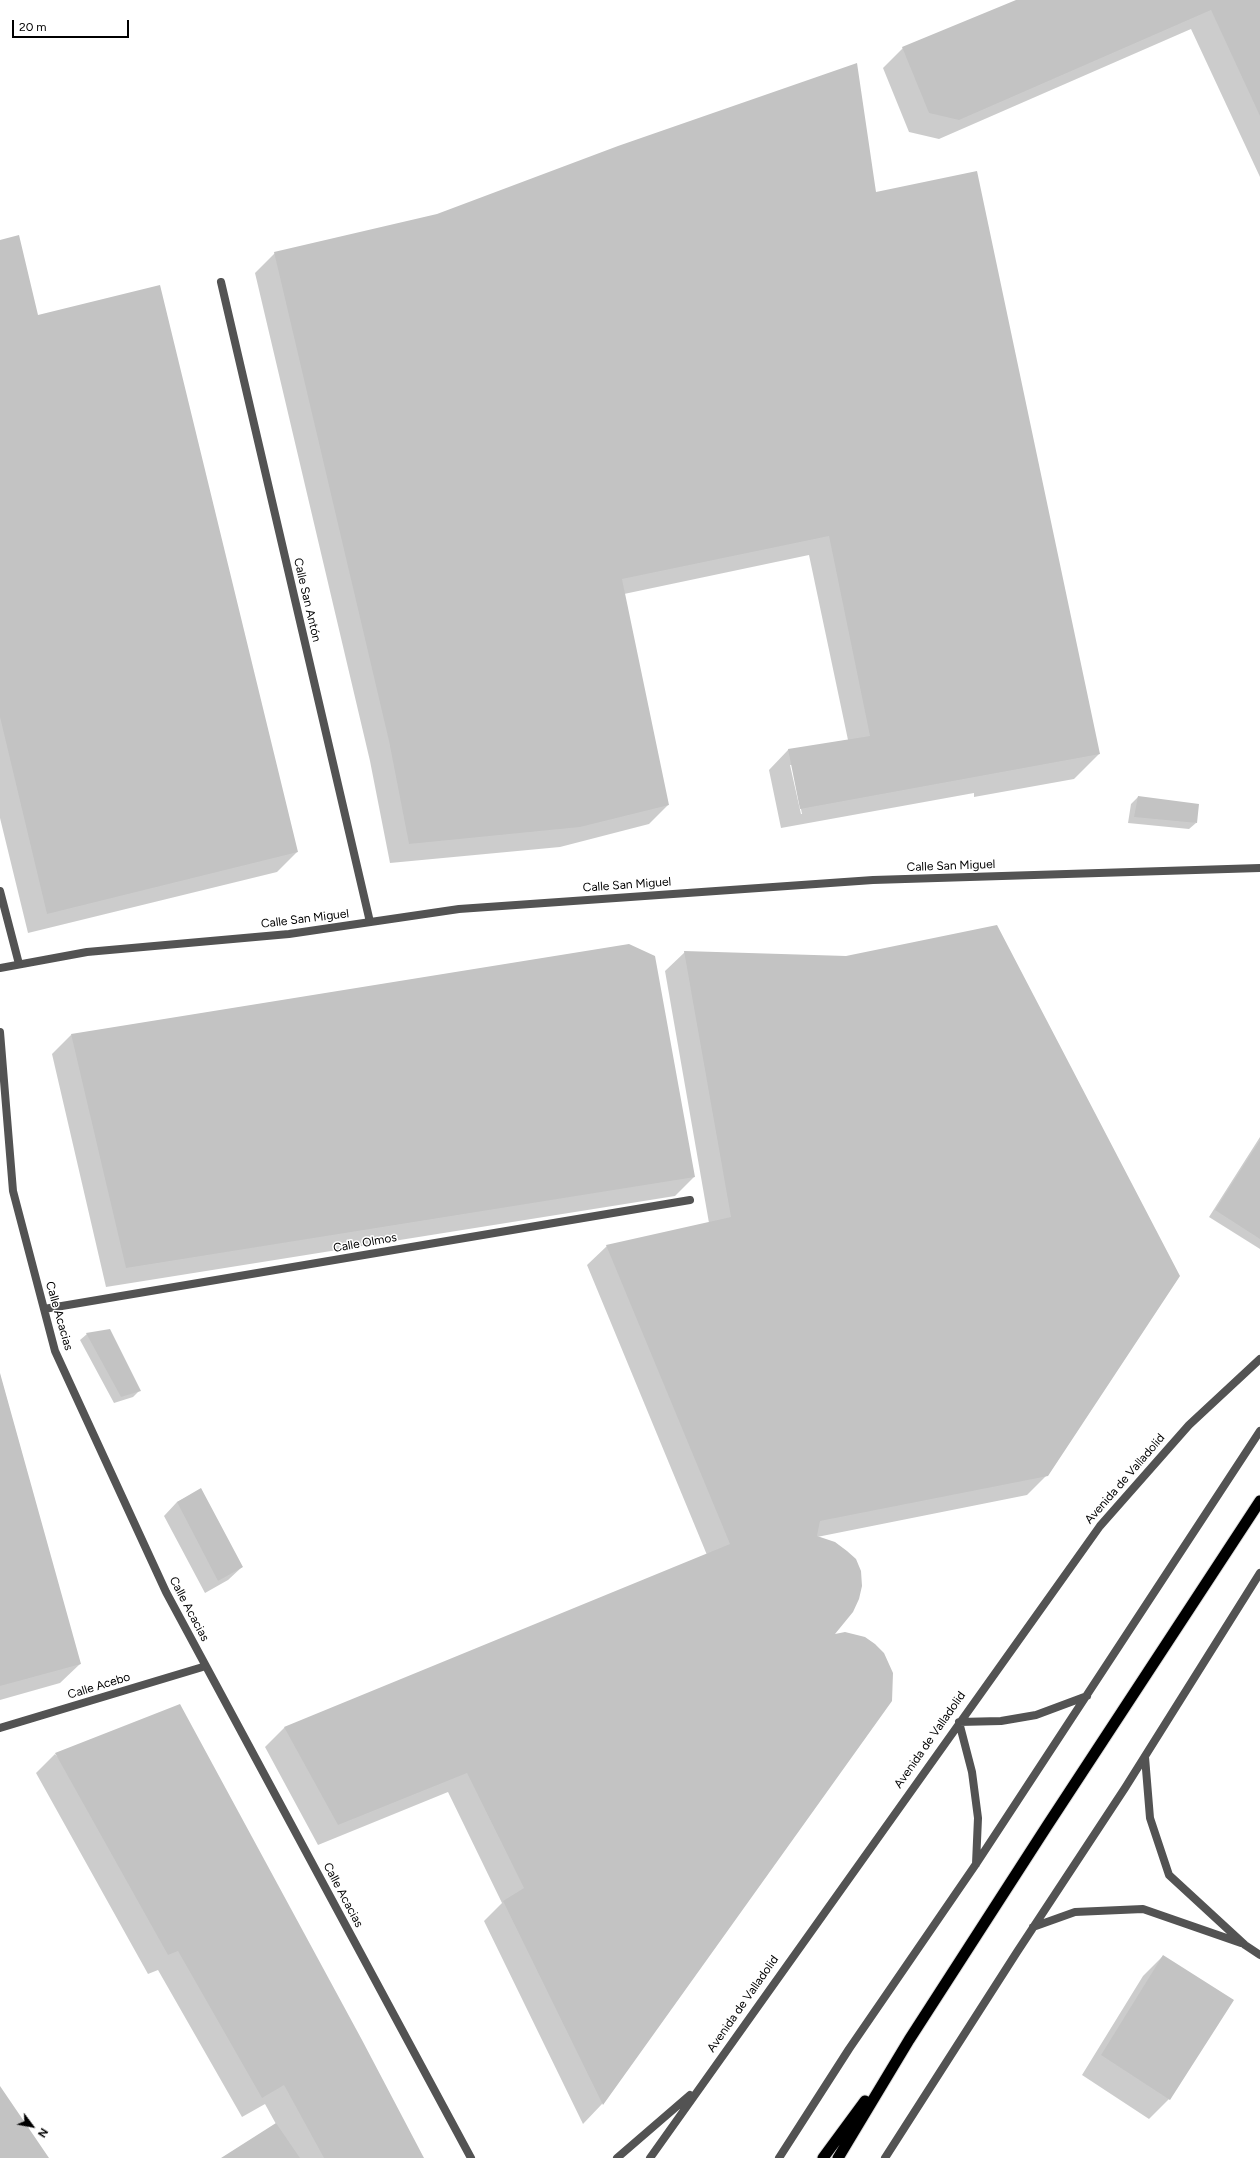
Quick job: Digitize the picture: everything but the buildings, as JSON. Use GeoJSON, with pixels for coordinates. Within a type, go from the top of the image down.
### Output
{"type":"FeatureCollection","features":[{"type":"Feature","properties":{"kind":"highway"},"geometry":{"type":"LineString","coordinates":[[838,2158],[909,2040],[1260,1501]]}},
{"type":"Feature","properties":{"kind":"highway"},"geometry":{"type":"LineString","coordinates":[[823,2158],[909,2040]]}},
{"type":"Feature","properties":{"kind":"lane","name":"Calle San Antón"},"geometry":{"type":"LineString","coordinates":[[221,282],[370,922]]}},
{"type":"Feature","properties":{"kind":"lane","name":"Calle San Miguel"},"geometry":{"type":"LineString","coordinates":[[0,968],[87,952],[289,934],[460,909],[873,880],[1260,868]]}},
{"type":"Feature","properties":{"kind":"lane"},"geometry":{"type":"LineString","coordinates":[[0,891],[19,964]]}},
{"type":"Feature","properties":{"kind":"lane","name":"Calle Acacias"},"geometry":{"type":"LineString","coordinates":[[0,1032],[13,1192],[58,1358],[166,1592],[471,2158]]}},
{"type":"Feature","properties":{"kind":"lane","name":"Calle Olmos"},"geometry":{"type":"LineString","coordinates":[[44,1309],[690,1200]]}},
{"type":"Feature","properties":{"kind":"lane","name":"Avenida de Valladolid"},"geometry":{"type":"LineString","coordinates":[[650,2158],[1100,1526],[1189,1425],[1260,1360]]}},
{"type":"Feature","properties":{"kind":"lane"},"geometry":{"type":"LineString","coordinates":[[779,2158],[849,2049],[976,1864],[1087,1696],[1260,1430]]}},
{"type":"Feature","properties":{"kind":"lane"},"geometry":{"type":"LineString","coordinates":[[885,2158],[1033,1927],[1145,1757],[1260,1573]]}},
{"type":"Feature","properties":{"kind":"lane","name":"Calle Acebo"},"geometry":{"type":"LineString","coordinates":[[0,1728],[206,1666]]}},
{"type":"Feature","properties":{"kind":"lane"},"geometry":{"type":"LineString","coordinates":[[976,1864],[978,1818],[972,1772],[959,1722],[1001,1722],[1036,1715],[1087,1696]]}},
{"type":"Feature","properties":{"kind":"lane"},"geometry":{"type":"LineString","coordinates":[[1145,1757],[1150,1818],[1169,1875],[1245,1945]]}},
{"type":"Feature","properties":{"kind":"lane"},"geometry":{"type":"LineString","coordinates":[[1033,1927],[1075,1912],[1144,1909],[1245,1945],[1260,1954]]}},
{"type":"Feature","properties":{"kind":"lane"},"geometry":{"type":"LineString","coordinates":[[617,2158],[700,2087]]}}]}
